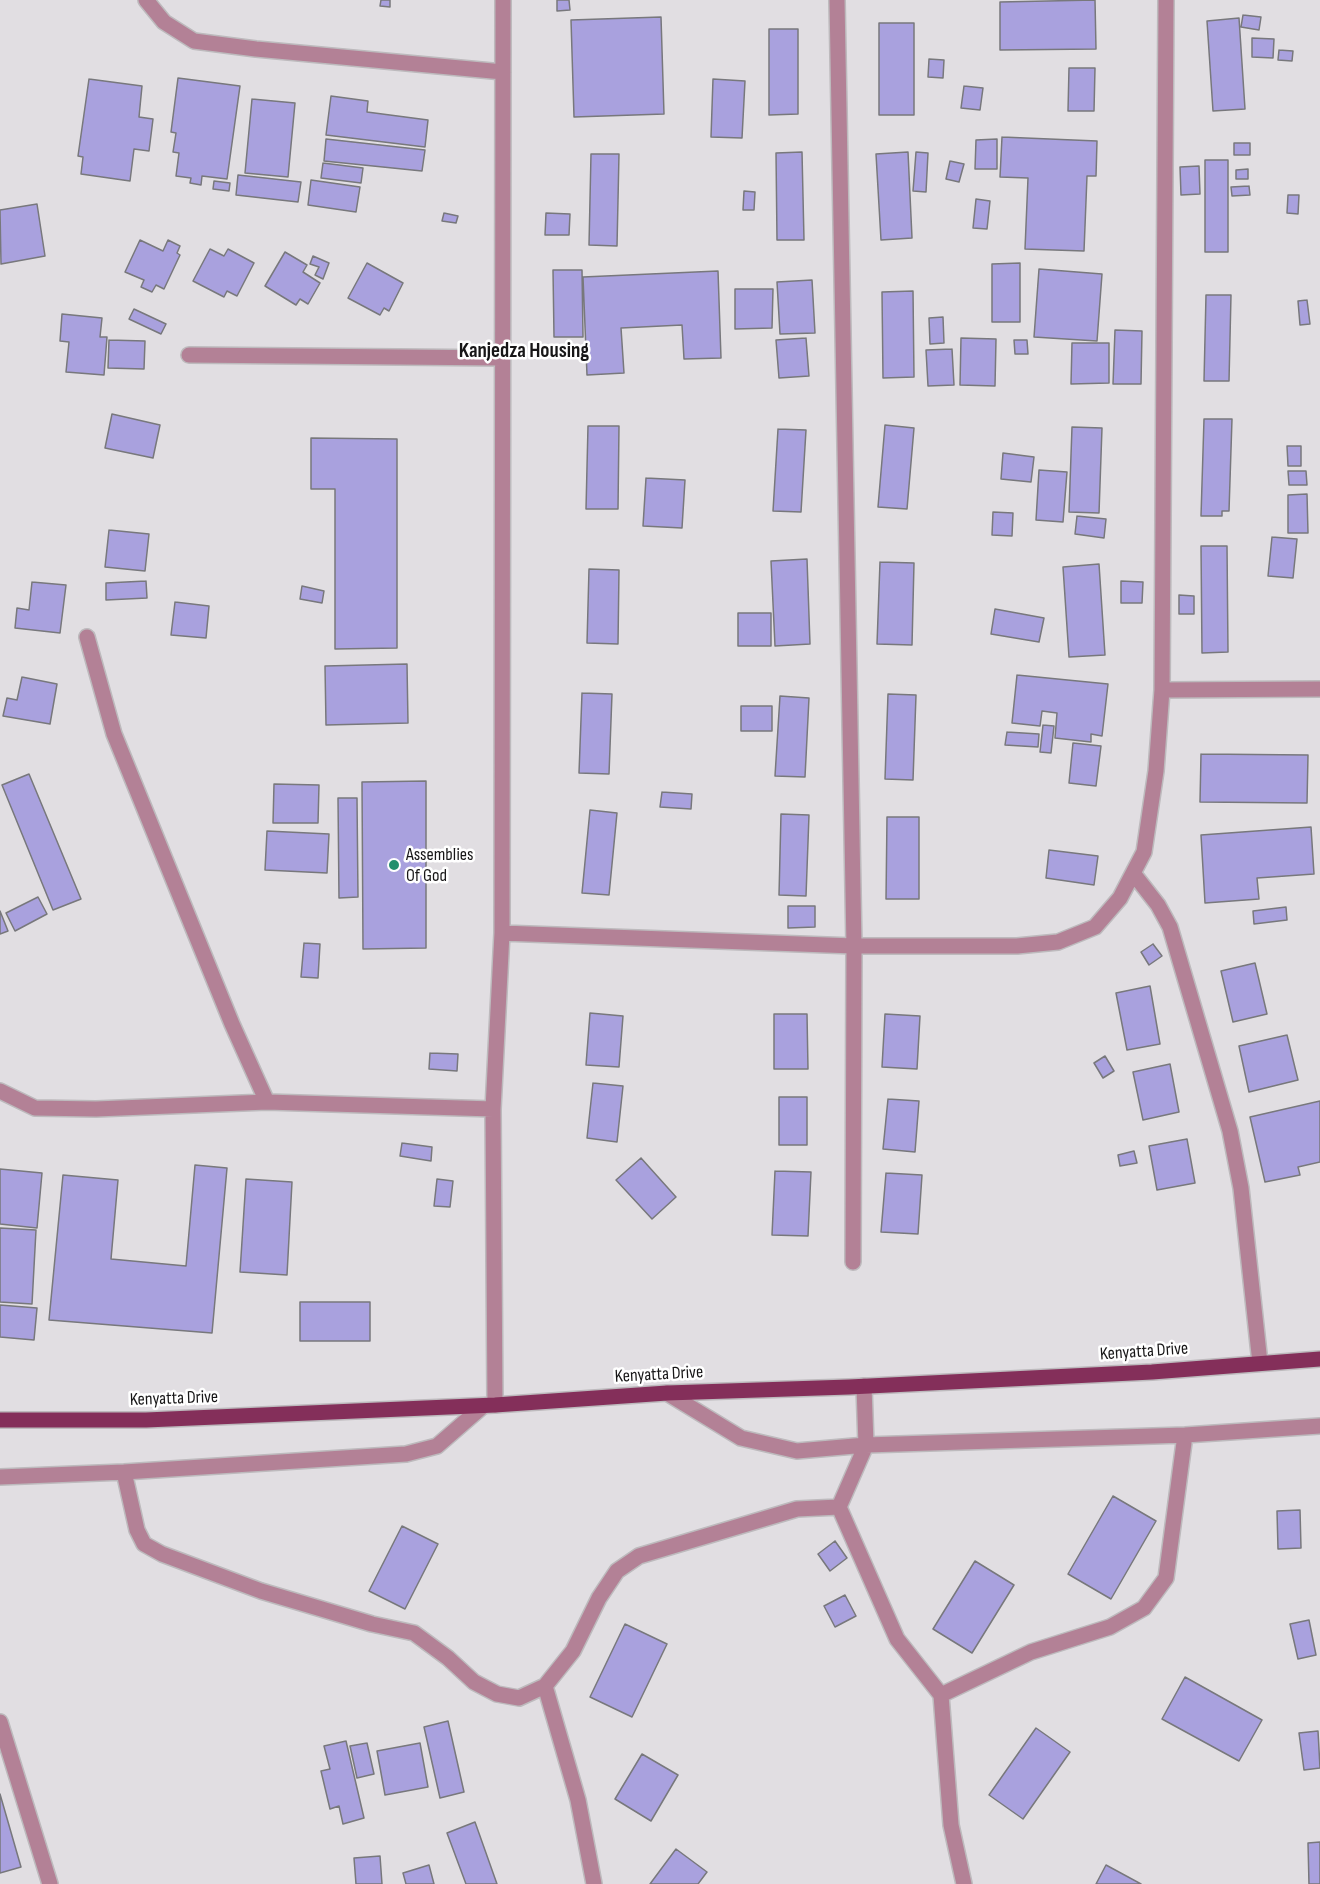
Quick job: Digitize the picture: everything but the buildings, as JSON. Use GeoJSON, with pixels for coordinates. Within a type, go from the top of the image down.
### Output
{"type":"FeatureCollection","features":[{"type":"Feature","properties":{"kind":"main road","name":"Kenyatta Drive"},"geometry":{"type":"LineString","coordinates":[[0,1420],[146,1420],[489,1406],[667,1393],[1152,1372],[1320,1359]]}},
{"type":"Feature","properties":{"kind":"street"},"geometry":{"type":"LineString","coordinates":[[146,0],[164,22],[194,41],[503,72]]}},
{"type":"Feature","properties":{"kind":"street"},"geometry":{"type":"LineString","coordinates":[[0,1477],[124,1472],[406,1454],[437,1446],[489,1406],[493,1109],[502,933],[503,0]]}},
{"type":"Feature","properties":{"kind":"street"},"geometry":{"type":"LineString","coordinates":[[837,0],[854,946],[853,1262]]}},
{"type":"Feature","properties":{"kind":"street"},"geometry":{"type":"LineString","coordinates":[[502,933],[854,946],[1017,946],[1058,942],[1095,927],[1120,898],[1144,852],[1156,771],[1162,690],[1166,0]]}},
{"type":"Feature","properties":{"kind":"street"},"geometry":{"type":"LineString","coordinates":[[189,355],[503,358]]}},
{"type":"Feature","properties":{"kind":"street"},"geometry":{"type":"LineString","coordinates":[[87,637],[114,734],[232,1024],[267,1102]]}},
{"type":"Feature","properties":{"kind":"street"},"geometry":{"type":"LineString","coordinates":[[1162,690],[1320,689]]}},
{"type":"Feature","properties":{"kind":"street"},"geometry":{"type":"LineString","coordinates":[[1133,873],[1158,905],[1170,927],[1230,1131],[1240,1188],[1260,1363]]}},
{"type":"Feature","properties":{"kind":"street"},"geometry":{"type":"LineString","coordinates":[[0,1091],[34,1108],[96,1109],[267,1102],[493,1109]]}},
{"type":"Feature","properties":{"kind":"street"},"geometry":{"type":"LineString","coordinates":[[864,1386],[866,1445],[839,1507],[897,1639],[941,1695],[951,1825],[964,1884]]}},
{"type":"Feature","properties":{"kind":"street"},"geometry":{"type":"LineString","coordinates":[[667,1393],[741,1438],[797,1451],[866,1445],[1185,1435],[1320,1426]]}},
{"type":"Feature","properties":{"kind":"street"},"geometry":{"type":"LineString","coordinates":[[941,1695],[1031,1652],[1110,1627],[1144,1608],[1166,1578],[1185,1435]]}},
{"type":"Feature","properties":{"kind":"street"},"geometry":{"type":"LineString","coordinates":[[124,1472],[138,1530],[144,1544],[162,1554],[261,1591],[372,1624],[414,1633],[448,1658],[474,1682],[497,1694],[519,1698],[545,1686],[573,1651],[599,1598],[617,1571],[639,1556],[797,1509],[839,1507]]}},
{"type":"Feature","properties":{"kind":"street"},"geometry":{"type":"LineString","coordinates":[[545,1686],[578,1800],[594,1884]]}},
{"type":"Feature","properties":{"kind":"street"},"geometry":{"type":"LineString","coordinates":[[0,1722],[50,1884]]}},
{"type":"Feature","properties":{"kind":"place","name":"Assemblies Of God"},"geometry":{"type":"Point","coordinates":[394,865]}},
{"type":"Feature","properties":{"kind":"district","name":"Kanjedza Housing"},"geometry":{"type":"Point","coordinates":[524,352]}}]}
